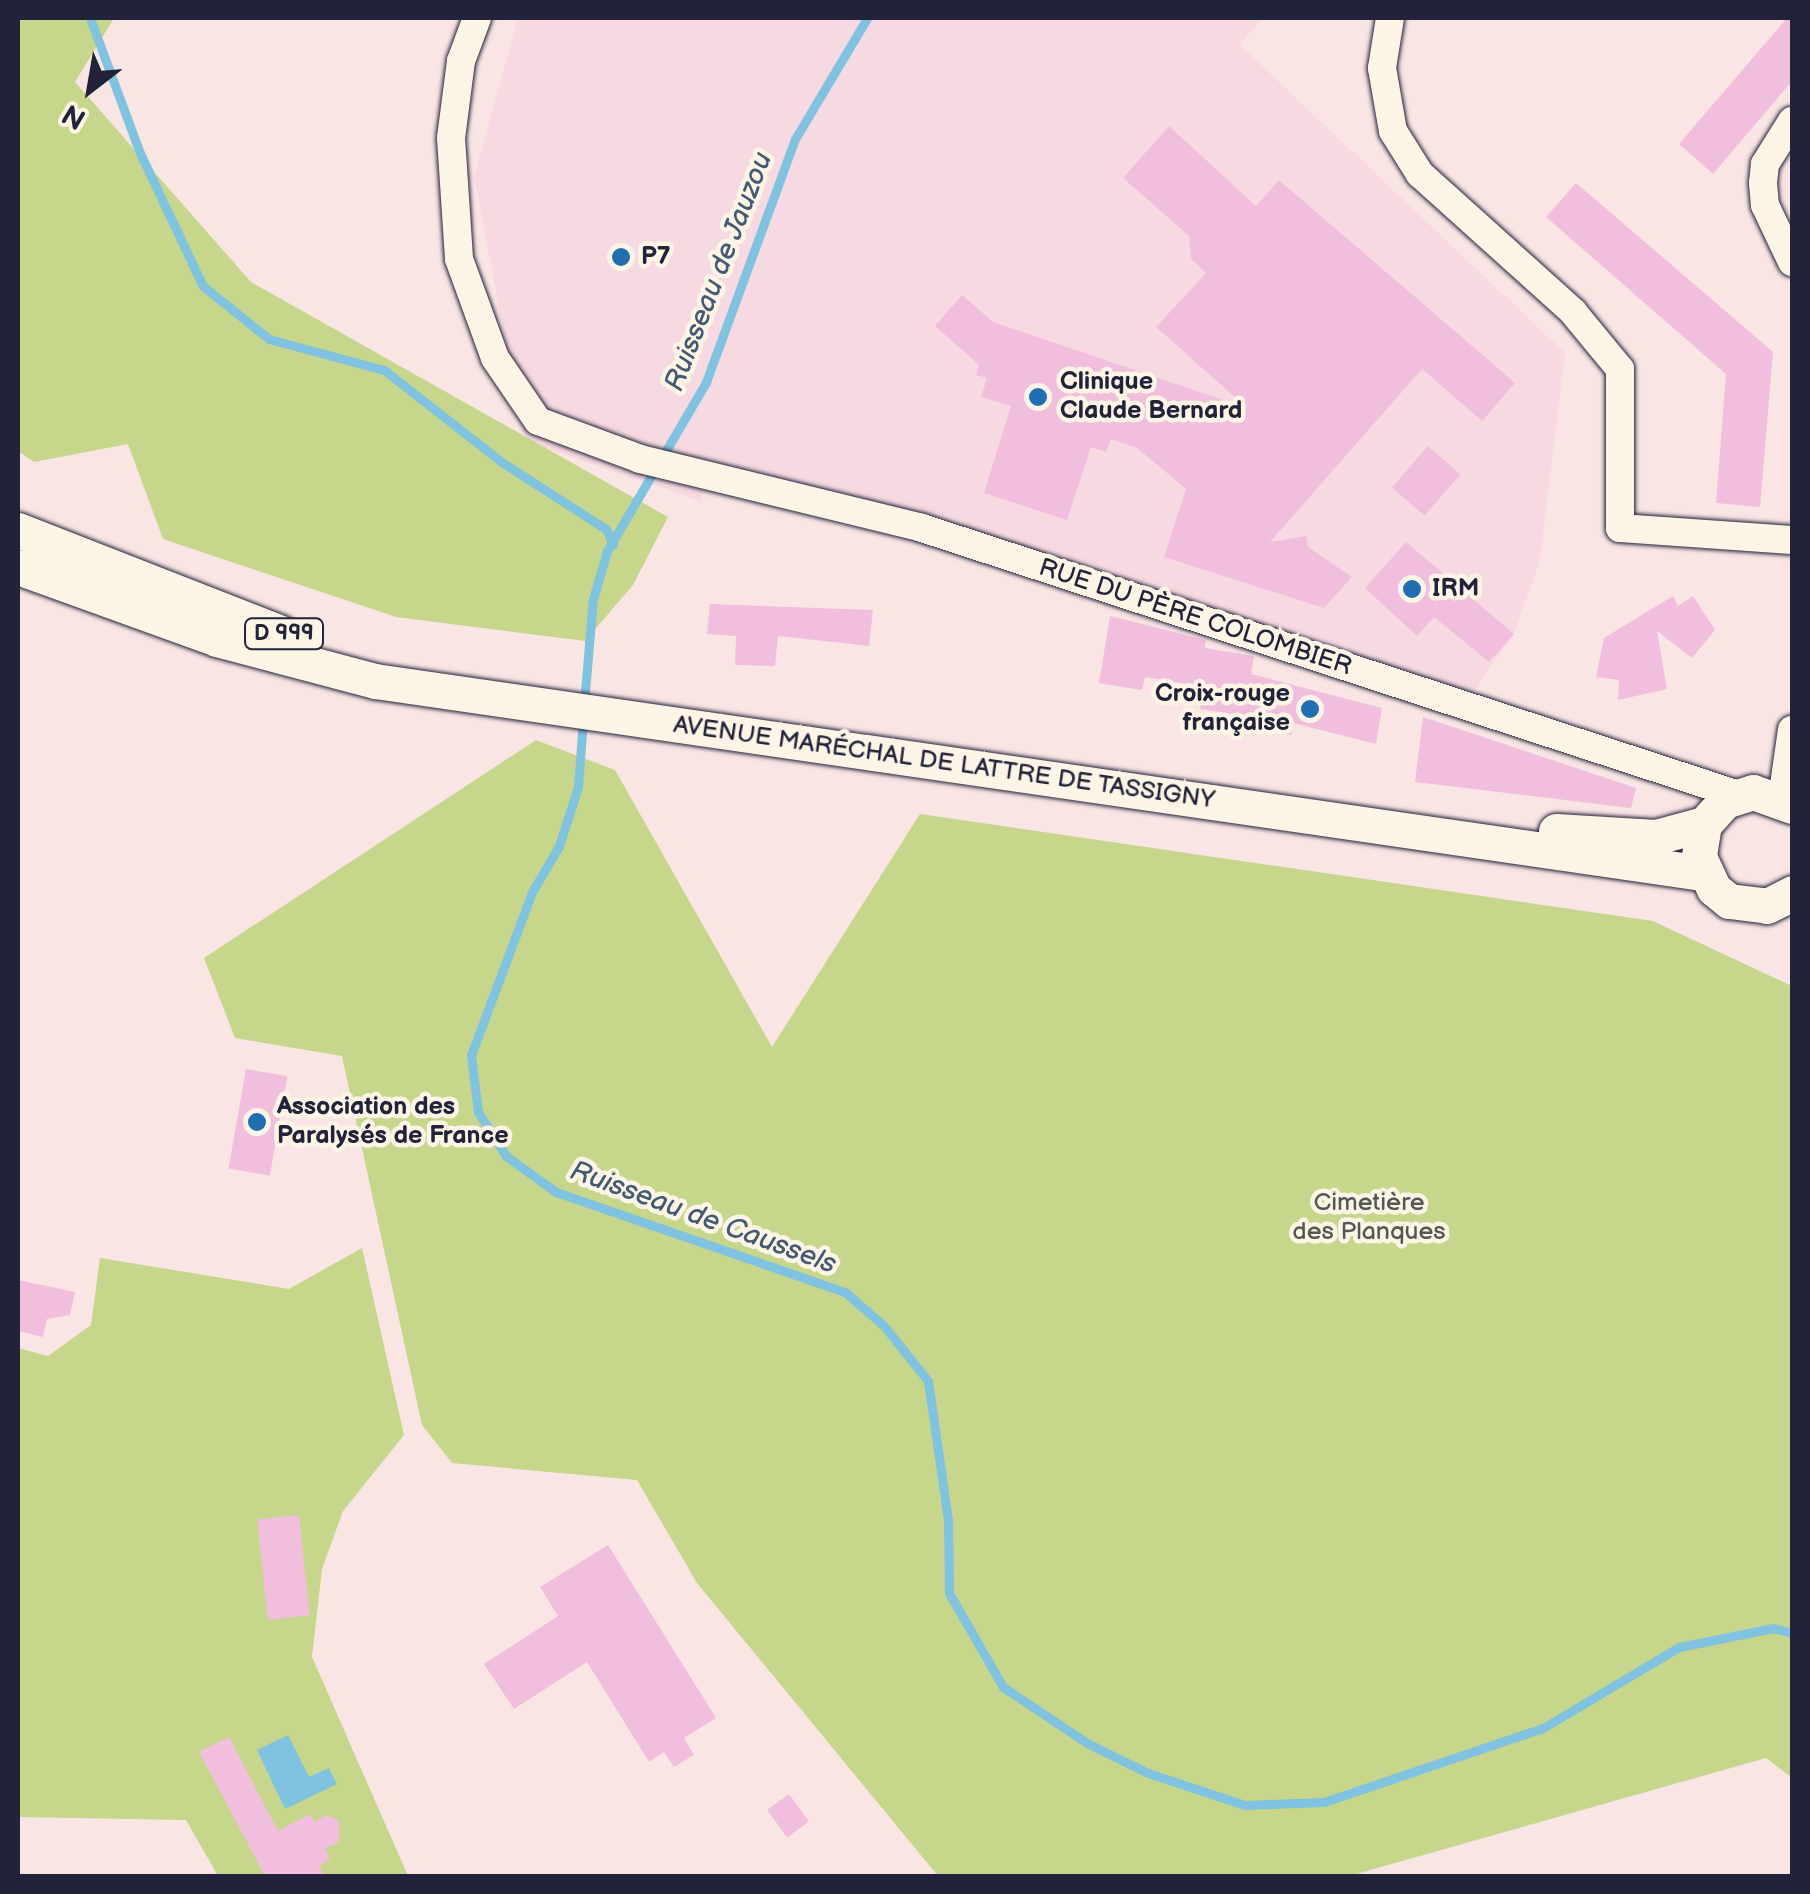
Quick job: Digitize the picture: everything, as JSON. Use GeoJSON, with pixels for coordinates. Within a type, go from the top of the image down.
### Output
{"type":"FeatureCollection","features":[{"type":"Feature","properties":{"kind":"main road","name":"D 999"},"geometry":{"type":"LineString","coordinates":[[18,522],[33,537],[244,622],[527,704]]}},
{"type":"Feature","properties":{"kind":"main road"},"geometry":{"type":"LineString","coordinates":[[18,567],[234,644],[375,681],[527,704]]}},
{"type":"Feature","properties":{"kind":"main road","name":"AVENUE MARÉCHAL DE LATTRE DE TASSIGNY"},"geometry":{"type":"LineString","coordinates":[[527,704],[1361,819],[1703,873]]}},
{"type":"Feature","properties":{"kind":"main road","name":"AVENUE MARÉCHAL DE LATTRE DE TASSIGNY"},"geometry":{"type":"LineString","coordinates":[[1361,819],[1656,836],[1718,810],[1787,802]]}},
{"type":"Feature","properties":{"kind":"main road"},"geometry":{"type":"LineString","coordinates":[[1718,810],[1703,873],[1730,901],[1767,906],[1790,898]]}},
{"type":"Feature","properties":{"kind":"street","name":"RUE DU PÈRE COLOMBIER"},"geometry":{"type":"LineString","coordinates":[[478,18],[462,62],[452,138],[460,259],[494,358],[538,420],[640,459],[922,528],[1682,779],[1718,810]]}},
{"type":"Feature","properties":{"kind":"street"},"geometry":{"type":"LineString","coordinates":[[1390,18],[1382,68],[1393,131],[1420,174],[1573,312],[1620,369],[1620,528],[1792,540]]}},
{"type":"Feature","properties":{"kind":"street"},"geometry":{"type":"LineString","coordinates":[[1792,122],[1764,164],[1763,182],[1765,204],[1792,262]]}},
{"type":"Feature","properties":{"kind":"street"},"geometry":{"type":"LineString","coordinates":[[1787,802],[1792,730]]}},
{"type":"Feature","properties":{"kind":"shaded area","name":"Clinique Claude Bernard"},"geometry":{"type":"Polygon","coordinates":[[[518,18],[1262,18],[1240,45],[1565,353],[1540,560],[1514,634],[1471,695],[924,516],[712,462],[700,501],[525,441],[474,177],[518,18]]]}},
{"type":"Feature","properties":{"kind":"green space"},"geometry":{"type":"Polygon","coordinates":[[[18,18],[114,18],[75,82],[251,282],[668,517],[633,585],[585,641],[396,617],[163,539],[128,444],[34,462],[18,451],[18,18]]]}},
{"type":"Feature","properties":{"kind":"green space","name":"Cimetière des Planques"},"geometry":{"type":"Polygon","coordinates":[[[536,740],[615,770],[772,1047],[920,814],[1653,921],[1792,986],[1792,1778],[1766,1758],[1349,1876],[938,1876],[697,1583],[637,1480],[452,1463],[422,1425],[342,1056],[235,1038],[204,958],[536,740]]]}},
{"type":"Feature","properties":{"kind":"green space"},"geometry":{"type":"Polygon","coordinates":[[[362,1248],[404,1435],[343,1511],[322,1569],[312,1657],[408,1876],[218,1876],[186,1820],[18,1817],[18,1348],[48,1356],[91,1325],[100,1258],[289,1289],[362,1248]]]}},
{"type":"Feature","properties":{"kind":"water"},"geometry":{"type":"Polygon","coordinates":[[[288,1735],[309,1777],[329,1768],[337,1784],[285,1809],[257,1750],[288,1735]]]}},
{"type":"Feature","properties":{"kind":"building"},"geometry":{"type":"Polygon","coordinates":[[[1787,18],[1792,18],[1792,81],[1713,174],[1679,144],[1787,18]]]}},
{"type":"Feature","properties":{"kind":"building"},"geometry":{"type":"Polygon","coordinates":[[[1169,126],[1256,206],[1279,180],[1515,383],[1482,421],[1422,369],[1270,542],[1306,536],[1308,547],[1352,577],[1324,608],[1164,557],[1186,489],[1137,448],[1111,439],[1106,452],[1091,447],[1067,520],[984,493],[1011,406],[981,397],[987,378],[976,375],[979,365],[935,326],[962,295],[993,322],[1247,408],[1156,327],[1206,273],[1191,259],[1189,236],[1123,178],[1169,126]]]}},
{"type":"Feature","properties":{"kind":"building"},"geometry":{"type":"Polygon","coordinates":[[[1576,183],[1773,352],[1760,507],[1716,503],[1726,374],[1546,217],[1576,183]]]}},
{"type":"Feature","properties":{"kind":"building"},"geometry":{"type":"Polygon","coordinates":[[[1428,446],[1460,474],[1424,516],[1392,488],[1428,446]]]}},
{"type":"Feature","properties":{"kind":"building","name":"IRM"},"geometry":{"type":"Polygon","coordinates":[[[1406,542],[1514,634],[1489,662],[1434,617],[1417,636],[1365,588],[1406,542]]]}},
{"type":"Feature","properties":{"kind":"building"},"geometry":{"type":"Polygon","coordinates":[[[1673,596],[1678,606],[1693,596],[1715,630],[1692,658],[1657,631],[1667,689],[1618,700],[1619,680],[1596,677],[1604,638],[1673,596]]]}},
{"type":"Feature","properties":{"kind":"building"},"geometry":{"type":"Polygon","coordinates":[[[710,604],[873,610],[869,646],[778,636],[775,666],[735,665],[736,636],[707,634],[710,604]]]}},
{"type":"Feature","properties":{"kind":"building"},"geometry":{"type":"Polygon","coordinates":[[[1110,616],[1206,640],[1205,648],[1254,656],[1251,674],[1382,708],[1376,744],[1293,723],[1291,735],[1259,730],[1261,718],[1200,709],[1204,687],[1145,677],[1142,690],[1099,683],[1110,616]]]}},
{"type":"Feature","properties":{"kind":"building"},"geometry":{"type":"Polygon","coordinates":[[[1423,717],[1636,788],[1631,808],[1415,782],[1423,717]]]}},
{"type":"Feature","properties":{"kind":"building","name":"Association des Paralysés de France"},"geometry":{"type":"Polygon","coordinates":[[[246,1069],[287,1076],[270,1176],[228,1168],[246,1069]]]}},
{"type":"Feature","properties":{"kind":"building"},"geometry":{"type":"Polygon","coordinates":[[[18,1280],[75,1292],[70,1315],[47,1319],[43,1337],[18,1331],[18,1280]]]}},
{"type":"Feature","properties":{"kind":"building"},"geometry":{"type":"Polygon","coordinates":[[[299,1515],[310,1615],[268,1620],[257,1519],[299,1515]]]}},
{"type":"Feature","properties":{"kind":"building"},"geometry":{"type":"Polygon","coordinates":[[[608,1545],[716,1718],[684,1738],[694,1755],[674,1767],[664,1752],[649,1762],[587,1662],[514,1709],[484,1664],[558,1616],[540,1587],[608,1545]]]}},
{"type":"Feature","properties":{"kind":"building"},"geometry":{"type":"Polygon","coordinates":[[[229,1737],[278,1831],[310,1814],[314,1822],[326,1815],[339,1820],[339,1842],[325,1849],[330,1859],[319,1866],[325,1876],[265,1876],[199,1752],[229,1737]]]}},
{"type":"Feature","properties":{"kind":"building"},"geometry":{"type":"Polygon","coordinates":[[[789,1794],[809,1822],[787,1837],[767,1810],[789,1794]]]}},
{"type":"Feature","properties":{"kind":"waterway","name":"Ruisseau de Caussels"},"geometry":{"type":"LineString","coordinates":[[90,18],[140,153],[203,286],[269,339],[384,370],[503,463],[606,529],[613,544]]}},
{"type":"Feature","properties":{"kind":"waterway","name":"Ruisseau de Jauzou"},"geometry":{"type":"LineString","coordinates":[[584,703],[593,599],[607,551],[706,382],[795,139],[867,18]]}},
{"type":"Feature","properties":{"kind":"waterway","name":"Ruisseau de Caussels"},"geometry":{"type":"LineString","coordinates":[[583,719],[578,787],[559,846],[532,892],[471,1055],[478,1112],[506,1156],[556,1192],[845,1292],[884,1326],[928,1381],[948,1519],[949,1593],[1003,1687],[1087,1743],[1148,1773],[1245,1805],[1324,1802],[1543,1728],[1679,1647],[1773,1628],[1792,1633]]}},
{"type":"Feature","properties":{"kind":"place","name":"P7"},"geometry":{"type":"Point","coordinates":[621,257]}},
{"type":"Feature","properties":{"kind":"place","name":"Clinique Claude Bernard"},"geometry":{"type":"Point","coordinates":[1038,397]}},
{"type":"Feature","properties":{"kind":"place","name":"IRM"},"geometry":{"type":"Point","coordinates":[1412,589]}},
{"type":"Feature","properties":{"kind":"place","name":"Croix-rouge française"},"geometry":{"type":"Point","coordinates":[1310,709]}},
{"type":"Feature","properties":{"kind":"place","name":"Association des Paralysés de France"},"geometry":{"type":"Point","coordinates":[257,1122]}}]}
